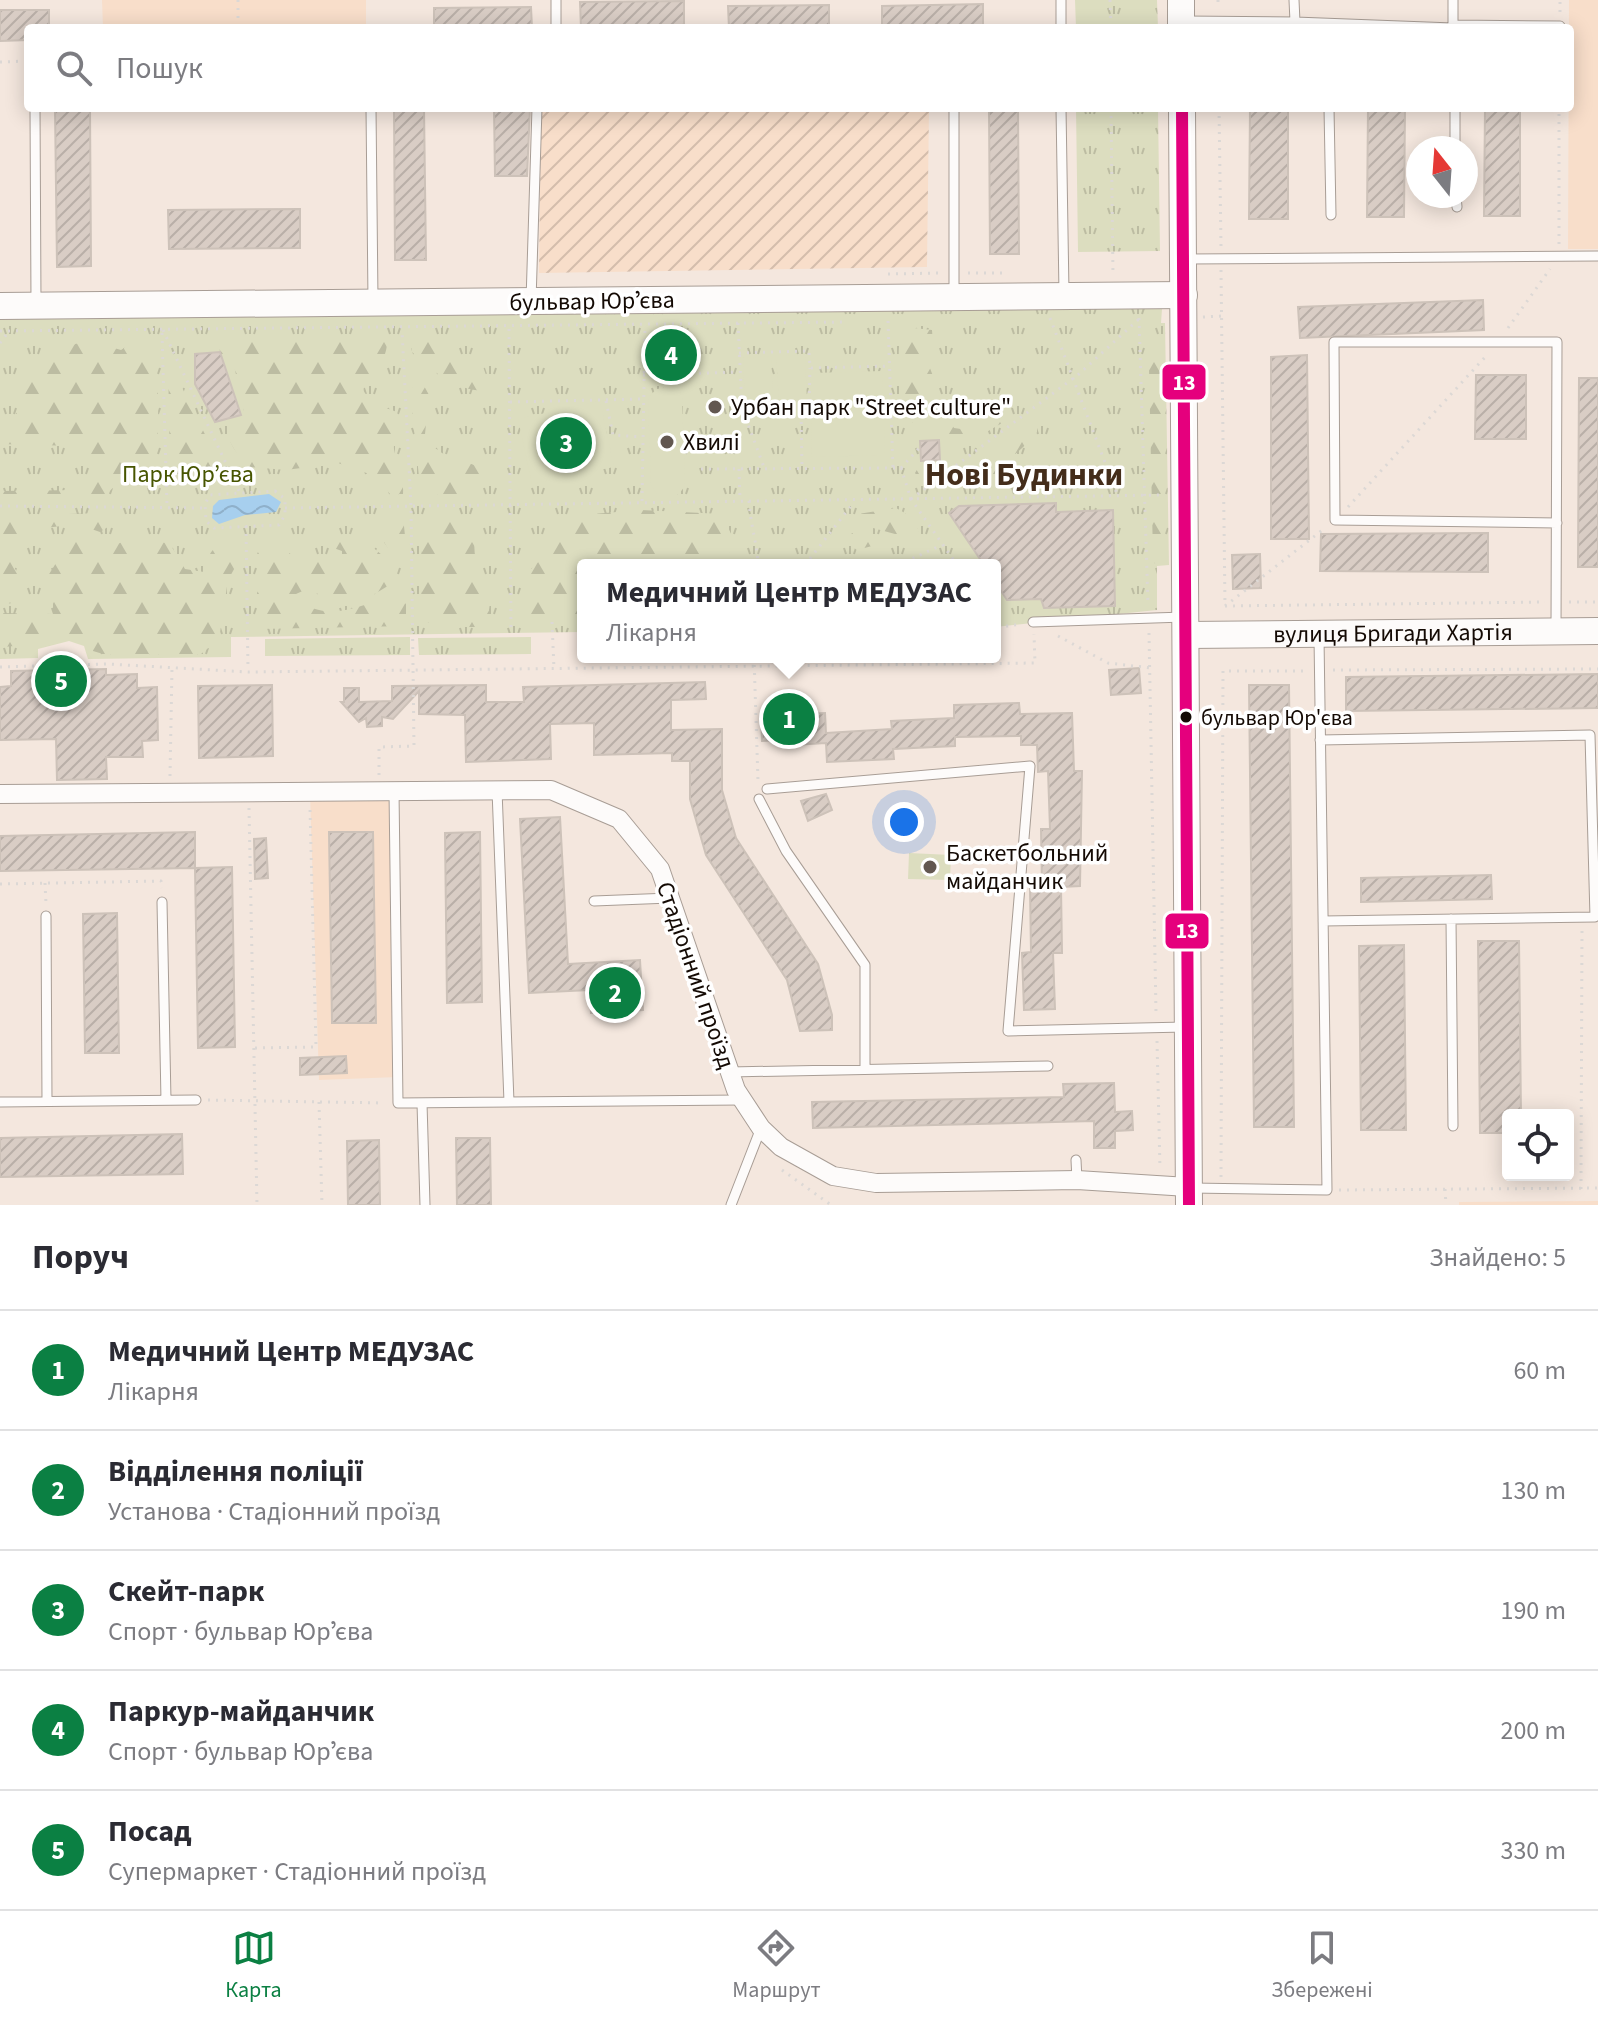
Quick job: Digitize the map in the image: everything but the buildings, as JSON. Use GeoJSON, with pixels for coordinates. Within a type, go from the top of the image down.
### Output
{"type":"FeatureCollection","features":[{"type":"Feature","properties":{"kind":"street"},"geometry":{"type":"LineString","coordinates":[[1182,112],[1184,259],[1190,306],[1186,495],[1188,1196]]}},
{"type":"Feature","properties":{"kind":"street","name":"бульвар Юрʼєва"},"geometry":{"type":"LineString","coordinates":[[4,318],[36,306],[162,303],[373,303],[517,310],[954,298],[1057,308],[1190,306]]}},
{"type":"Feature","properties":{"kind":"street","name":"вулиця Бригади Хартія"},"geometry":{"type":"LineString","coordinates":[[1187,626],[1318,634],[1598,631]]}},
{"type":"Feature","properties":{"kind":"street","name":"Стадіонний проїзд"},"geometry":{"type":"LineString","coordinates":[[0,794],[551,790],[619,819],[660,869],[741,1100],[761,1128],[781,1147],[833,1176],[876,1183],[1077,1180],[1160,1187],[1188,1196]]}},
{"type":"Feature","properties":{"kind":"lane"},"geometry":{"type":"LineString","coordinates":[[556,0],[556,24]]}},
{"type":"Feature","properties":{"kind":"lane"},"geometry":{"type":"LineString","coordinates":[[1061,0],[1061,24]]}},
{"type":"Feature","properties":{"kind":"lane"},"geometry":{"type":"LineString","coordinates":[[1294,0],[1295,22]]}},
{"type":"Feature","properties":{"kind":"lane"},"geometry":{"type":"LineString","coordinates":[[1453,0],[1453,24]]}},
{"type":"Feature","properties":{"kind":"lane"},"geometry":{"type":"LineString","coordinates":[[1181,16],[1317,24]]}},
{"type":"Feature","properties":{"kind":"lane"},"geometry":{"type":"LineString","coordinates":[[35,112],[36,306]]}},
{"type":"Feature","properties":{"kind":"lane"},"geometry":{"type":"LineString","coordinates":[[371,112],[373,303]]}},
{"type":"Feature","properties":{"kind":"lane"},"geometry":{"type":"LineString","coordinates":[[517,310],[537,112]]}},
{"type":"Feature","properties":{"kind":"lane"},"geometry":{"type":"LineString","coordinates":[[954,112],[954,298]]}},
{"type":"Feature","properties":{"kind":"lane"},"geometry":{"type":"LineString","coordinates":[[1057,308],[1061,112]]}},
{"type":"Feature","properties":{"kind":"lane"},"geometry":{"type":"LineString","coordinates":[[1329,112],[1331,215]]}},
{"type":"Feature","properties":{"kind":"lane"},"geometry":{"type":"LineString","coordinates":[[1455,112],[1455,136]]}},
{"type":"Feature","properties":{"kind":"lane"},"geometry":{"type":"LineString","coordinates":[[1184,259],[1598,256]]}},
{"type":"Feature","properties":{"kind":"lane"},"geometry":{"type":"LineString","coordinates":[[1556,631],[1557,523],[1557,342],[1334,342],[1335,520],[1557,523]]}},
{"type":"Feature","properties":{"kind":"lane"},"geometry":{"type":"LineString","coordinates":[[1033,622],[1148,619],[1187,626]]}},
{"type":"Feature","properties":{"kind":"lane"},"geometry":{"type":"LineString","coordinates":[[1188,1196],[1221,1188],[1327,1190],[1318,634]]}},
{"type":"Feature","properties":{"kind":"lane"},"geometry":{"type":"LineString","coordinates":[[1320,740],[1590,735],[1595,917],[1323,921]]}},
{"type":"Feature","properties":{"kind":"lane"},"geometry":{"type":"LineString","coordinates":[[767,789],[1030,766],[1008,1031],[1189,1026]]}},
{"type":"Feature","properties":{"kind":"lane"},"geometry":{"type":"LineString","coordinates":[[497,790],[509,1102]]}},
{"type":"Feature","properties":{"kind":"lane"},"geometry":{"type":"LineString","coordinates":[[387,791],[398,1103],[741,1100]]}},
{"type":"Feature","properties":{"kind":"lane"},"geometry":{"type":"LineString","coordinates":[[759,799],[786,851],[865,965],[865,1069]]}},
{"type":"Feature","properties":{"kind":"lane"},"geometry":{"type":"LineString","coordinates":[[594,901],[670,898]]}},
{"type":"Feature","properties":{"kind":"lane"},"geometry":{"type":"LineString","coordinates":[[162,902],[166,1100]]}},
{"type":"Feature","properties":{"kind":"lane"},"geometry":{"type":"LineString","coordinates":[[46,916],[47,1101]]}},
{"type":"Feature","properties":{"kind":"lane"},"geometry":{"type":"LineString","coordinates":[[1451,919],[1453,1126]]}},
{"type":"Feature","properties":{"kind":"lane"},"geometry":{"type":"LineString","coordinates":[[730,1072],[1048,1066]]}},
{"type":"Feature","properties":{"kind":"lane"},"geometry":{"type":"LineString","coordinates":[[0,1102],[196,1100]]}},
{"type":"Feature","properties":{"kind":"lane"},"geometry":{"type":"LineString","coordinates":[[422,1103],[425,1205]]}},
{"type":"Feature","properties":{"kind":"lane"},"geometry":{"type":"LineString","coordinates":[[731,1205],[761,1128]]}},
{"type":"Feature","properties":{"kind":"lane"},"geometry":{"type":"LineString","coordinates":[[1076,1160],[1077,1180]]}},
{"type":"Feature","properties":{"kind":"path"},"geometry":{"type":"LineString","coordinates":[[238,0],[238,18]]}},
{"type":"Feature","properties":{"kind":"path"},"geometry":{"type":"LineString","coordinates":[[1110,0],[1111,24]]}},
{"type":"Feature","properties":{"kind":"path"},"geometry":{"type":"LineString","coordinates":[[0,62],[24,61]]}},
{"type":"Feature","properties":{"kind":"path"},"geometry":{"type":"LineString","coordinates":[[1111,112],[1119,307],[1140,318]]}},
{"type":"Feature","properties":{"kind":"path"},"geometry":{"type":"LineString","coordinates":[[1219,112],[1225,606]]}},
{"type":"Feature","properties":{"kind":"path"},"geometry":{"type":"LineString","coordinates":[[1225,606],[1335,520],[1499,341],[1559,256],[1559,112]]}},
{"type":"Feature","properties":{"kind":"path"},"geometry":{"type":"LineString","coordinates":[[162,303],[157,321],[240,493]]}},
{"type":"Feature","properties":{"kind":"path"},"geometry":{"type":"LineString","coordinates":[[1190,306],[1222,316]]}},
{"type":"Feature","properties":{"kind":"path"},"geometry":{"type":"LineString","coordinates":[[1057,308],[1072,380],[1118,496]]}},
{"type":"Feature","properties":{"kind":"path"},"geometry":{"type":"LineString","coordinates":[[511,633],[510,402],[517,310]]}},
{"type":"Feature","properties":{"kind":"path"},"geometry":{"type":"LineString","coordinates":[[4,318],[162,330],[402,328],[517,310],[645,325],[858,321]]}},
{"type":"Feature","properties":{"kind":"path"},"geometry":{"type":"LineString","coordinates":[[0,331],[4,318]]}},
{"type":"Feature","properties":{"kind":"path"},"geometry":{"type":"LineString","coordinates":[[0,343],[4,318]]}},
{"type":"Feature","properties":{"kind":"path"},"geometry":{"type":"LineString","coordinates":[[911,499],[1072,380],[1140,318]]}},
{"type":"Feature","properties":{"kind":"path"},"geometry":{"type":"LineString","coordinates":[[1140,318],[1143,495],[1151,668],[1160,1187]]}},
{"type":"Feature","properties":{"kind":"path"},"geometry":{"type":"LineString","coordinates":[[888,321],[893,468]]}},
{"type":"Feature","properties":{"kind":"path"},"geometry":{"type":"LineString","coordinates":[[738,323],[742,408],[765,470]]}},
{"type":"Feature","properties":{"kind":"path"},"geometry":{"type":"LineString","coordinates":[[642,503],[645,325]]}},
{"type":"Feature","properties":{"kind":"path"},"geometry":{"type":"LineString","coordinates":[[387,791],[379,747],[414,746],[411,506],[402,328]]}},
{"type":"Feature","properties":{"kind":"path"},"geometry":{"type":"LineString","coordinates":[[162,330],[167,507]]}},
{"type":"Feature","properties":{"kind":"path"},"geometry":{"type":"LineString","coordinates":[[739,353],[809,351],[810,368],[809,406],[742,408]]}},
{"type":"Feature","properties":{"kind":"path"},"geometry":{"type":"LineString","coordinates":[[810,368],[890,366]]}},
{"type":"Feature","properties":{"kind":"path"},"geometry":{"type":"LineString","coordinates":[[643,375],[740,372]]}},
{"type":"Feature","properties":{"kind":"path"},"geometry":{"type":"LineString","coordinates":[[606,399],[613,435],[642,437]]}},
{"type":"Feature","properties":{"kind":"path"},"geometry":{"type":"LineString","coordinates":[[510,402],[642,399]]}},
{"type":"Feature","properties":{"kind":"path"},"geometry":{"type":"LineString","coordinates":[[801,406],[802,469]]}},
{"type":"Feature","properties":{"kind":"path"},"geometry":{"type":"LineString","coordinates":[[701,469],[901,468],[920,447]]}},
{"type":"Feature","properties":{"kind":"path"},"geometry":{"type":"LineString","coordinates":[[901,468],[911,499],[953,559]]}},
{"type":"Feature","properties":{"kind":"path"},"geometry":{"type":"LineString","coordinates":[[739,469],[740,501]]}},
{"type":"Feature","properties":{"kind":"path"},"geometry":{"type":"LineString","coordinates":[[275,491],[282,494],[285,508],[279,525],[208,525],[205,508],[210,495],[240,493],[275,491]]}},
{"type":"Feature","properties":{"kind":"path"},"geometry":{"type":"LineString","coordinates":[[285,508],[1186,495]]}},
{"type":"Feature","properties":{"kind":"path"},"geometry":{"type":"LineString","coordinates":[[810,559],[855,500]]}},
{"type":"Feature","properties":{"kind":"path"},"geometry":{"type":"LineString","coordinates":[[749,501],[749,520],[757,533],[758,559]]}},
{"type":"Feature","properties":{"kind":"path"},"geometry":{"type":"LineString","coordinates":[[0,506],[205,508]]}},
{"type":"Feature","properties":{"kind":"path"},"geometry":{"type":"LineString","coordinates":[[246,526],[248,672]]}},
{"type":"Feature","properties":{"kind":"path"},"geometry":{"type":"LineString","coordinates":[[911,559],[943,544]]}},
{"type":"Feature","properties":{"kind":"path"},"geometry":{"type":"LineString","coordinates":[[1225,606],[1598,602]]}},
{"type":"Feature","properties":{"kind":"path"},"geometry":{"type":"LineString","coordinates":[[552,622],[554,669]]}},
{"type":"Feature","properties":{"kind":"path"},"geometry":{"type":"LineString","coordinates":[[1001,627],[1033,622],[1108,663],[1151,668]]}},
{"type":"Feature","properties":{"kind":"path"},"geometry":{"type":"LineString","coordinates":[[0,667],[108,664],[248,672],[1035,663],[1033,622]]}},
{"type":"Feature","properties":{"kind":"path"},"geometry":{"type":"LineString","coordinates":[[754,664],[759,799]]}},
{"type":"Feature","properties":{"kind":"path"},"geometry":{"type":"LineString","coordinates":[[170,793],[172,668]]}},
{"type":"Feature","properties":{"kind":"path"},"geometry":{"type":"LineString","coordinates":[[1221,1188],[1223,671],[1598,669]]}},
{"type":"Feature","properties":{"kind":"path"},"geometry":{"type":"LineString","coordinates":[[249,792],[257,1205]]}},
{"type":"Feature","properties":{"kind":"path"},"geometry":{"type":"LineString","coordinates":[[254,1048],[316,1047],[310,792]]}},
{"type":"Feature","properties":{"kind":"path"},"geometry":{"type":"LineString","coordinates":[[0,884],[161,881],[162,902]]}},
{"type":"Feature","properties":{"kind":"path"},"geometry":{"type":"LineString","coordinates":[[45,883],[46,916]]}},
{"type":"Feature","properties":{"kind":"path"},"geometry":{"type":"LineString","coordinates":[[1581,1189],[1582,918]]}},
{"type":"Feature","properties":{"kind":"path"},"geometry":{"type":"LineString","coordinates":[[196,1100],[398,1103]]}},
{"type":"Feature","properties":{"kind":"path"},"geometry":{"type":"LineString","coordinates":[[319,1102],[322,1205]]}},
{"type":"Feature","properties":{"kind":"path"},"geometry":{"type":"LineString","coordinates":[[1327,1190],[1598,1188]]}},
{"type":"Feature","properties":{"kind":"path"},"geometry":{"type":"LineString","coordinates":[[1445,1189],[1446,1205]]}},
{"type":"Feature","properties":{"kind":"shaded area"},"geometry":{"type":"Polygon","coordinates":[[[102,0],[366,0],[366,24],[103,24],[102,0]]]}},
{"type":"Feature","properties":{"kind":"shaded area"},"geometry":{"type":"Polygon","coordinates":[[[1569,0],[1598,0],[1598,249],[1568,249],[1569,112],[1574,112],[1574,24],[1569,24],[1569,0]]]}},
{"type":"Feature","properties":{"kind":"shaded area"},"geometry":{"type":"Polygon","coordinates":[[[541,112],[929,112],[927,267],[539,273],[541,112]]]}},
{"type":"Feature","properties":{"kind":"shaded area"},"geometry":{"type":"Polygon","coordinates":[[[394,791],[398,1077],[319,1080],[310,792],[394,791]]]}},
{"type":"Feature","properties":{"kind":"shaded area"},"geometry":{"type":"Polygon","coordinates":[[[1598,1201],[1598,1205],[1459,1205],[1459,1202],[1598,1201]]]}},
{"type":"Feature","properties":{"kind":"green space"},"geometry":{"type":"Polygon","coordinates":[[[1075,0],[1157,0],[1158,24],[1076,24],[1075,0]]]}},
{"type":"Feature","properties":{"kind":"green space"},"geometry":{"type":"Polygon","coordinates":[[[1076,112],[1158,112],[1160,251],[1078,252],[1076,112]]]}},
{"type":"Feature","properties":{"kind":"green space","name":"Парк Юр’єва"},"geometry":{"type":"Polygon","coordinates":[[[1026,303],[1162,309],[1161,323],[1165,323],[1169,565],[1157,566],[1157,610],[1001,626],[1001,559],[577,559],[577,632],[231,637],[231,657],[88,659],[84,646],[69,641],[38,649],[38,658],[0,659],[0,313],[1026,303]]]}},
{"type":"Feature","properties":{"kind":"green space"},"geometry":{"type":"Polygon","coordinates":[[[905,327],[932,330],[933,345],[926,358],[933,376],[934,396],[954,428],[968,430],[974,420],[996,402],[1006,403],[1010,413],[1002,423],[959,448],[922,483],[915,473],[918,468],[939,463],[944,456],[940,436],[918,427],[902,403],[899,353],[905,327]]]}},
{"type":"Feature","properties":{"kind":"green space"},"geometry":{"type":"Polygon","coordinates":[[[423,336],[448,341],[460,355],[482,364],[486,375],[484,391],[454,383],[412,352],[411,345],[423,336]]]}},
{"type":"Feature","properties":{"kind":"green space"},"geometry":{"type":"Polygon","coordinates":[[[142,337],[155,345],[158,406],[156,466],[131,469],[104,497],[0,496],[0,491],[79,490],[91,474],[89,458],[77,446],[0,444],[0,421],[16,414],[30,379],[31,368],[57,360],[75,344],[90,341],[121,350],[142,337]]]}},
{"type":"Feature","properties":{"kind":"green space"},"geometry":{"type":"Polygon","coordinates":[[[301,337],[307,341],[334,345],[360,337],[387,342],[384,356],[363,391],[375,404],[397,412],[394,449],[403,494],[390,494],[375,476],[338,463],[286,470],[250,467],[234,448],[227,432],[227,426],[244,413],[234,365],[215,345],[217,339],[301,337]]]}},
{"type":"Feature","properties":{"kind":"green space"},"geometry":{"type":"Polygon","coordinates":[[[650,341],[692,341],[693,369],[650,370],[650,341]]]}},
{"type":"Feature","properties":{"kind":"green space"},"geometry":{"type":"Polygon","coordinates":[[[805,355],[807,402],[779,403],[776,356],[805,355]]]}},
{"type":"Feature","properties":{"kind":"green space"},"geometry":{"type":"Polygon","coordinates":[[[771,356],[773,403],[745,405],[743,358],[771,356]]]}},
{"type":"Feature","properties":{"kind":"green space"},"geometry":{"type":"Polygon","coordinates":[[[1156,356],[1162,357],[1165,371],[1163,534],[1167,562],[1155,564],[1149,367],[1156,356]]]}},
{"type":"Feature","properties":{"kind":"green space"},"geometry":{"type":"Polygon","coordinates":[[[168,359],[220,465],[221,471],[217,473],[170,470],[168,359]]]}},
{"type":"Feature","properties":{"kind":"green space"},"geometry":{"type":"Polygon","coordinates":[[[882,371],[885,455],[812,457],[810,373],[882,371]]]}},
{"type":"Feature","properties":{"kind":"green space"},"geometry":{"type":"Polygon","coordinates":[[[423,384],[429,395],[425,434],[434,447],[445,455],[473,465],[484,474],[487,482],[478,493],[440,495],[420,487],[410,388],[423,384]]]}},
{"type":"Feature","properties":{"kind":"green space","name":"Хвилі"},"geometry":{"type":"Polygon","coordinates":[[[676,386],[682,396],[685,486],[679,494],[657,494],[651,485],[648,397],[657,389],[676,386]]]}},
{"type":"Feature","properties":{"kind":"green space"},"geometry":{"type":"Polygon","coordinates":[[[600,401],[614,467],[532,484],[518,419],[600,401]]]}},
{"type":"Feature","properties":{"kind":"green space"},"geometry":{"type":"Polygon","coordinates":[[[1033,422],[1037,423],[1037,432],[1031,439],[983,486],[973,486],[969,477],[972,469],[1033,422]]]}},
{"type":"Feature","properties":{"kind":"green space"},"geometry":{"type":"Polygon","coordinates":[[[896,508],[914,522],[920,535],[917,540],[873,528],[872,546],[857,550],[851,546],[851,534],[860,528],[855,520],[858,514],[896,508]]]}},
{"type":"Feature","properties":{"kind":"green space"},"geometry":{"type":"Polygon","coordinates":[[[641,510],[722,514],[732,536],[728,559],[577,559],[577,619],[525,615],[534,601],[524,593],[520,580],[551,549],[557,517],[641,510]]]}},
{"type":"Feature","properties":{"kind":"green space"},"geometry":{"type":"Polygon","coordinates":[[[103,513],[111,525],[100,532],[76,526],[39,529],[0,544],[0,516],[103,513]]]}},
{"type":"Feature","properties":{"kind":"green space"},"geometry":{"type":"Polygon","coordinates":[[[392,514],[403,517],[406,545],[402,567],[383,541],[374,538],[392,514]]]}},
{"type":"Feature","properties":{"kind":"green space"},"geometry":{"type":"Polygon","coordinates":[[[425,516],[476,518],[479,526],[474,551],[482,573],[492,588],[489,610],[496,623],[490,627],[435,627],[426,621],[421,590],[422,523],[425,516]]]}},
{"type":"Feature","properties":{"kind":"green space"},"geometry":{"type":"Polygon","coordinates":[[[73,536],[101,550],[134,540],[170,544],[185,569],[204,572],[211,552],[229,538],[239,553],[238,562],[228,580],[219,639],[201,654],[103,654],[93,651],[91,643],[50,635],[61,626],[58,620],[47,634],[34,642],[0,647],[0,613],[53,614],[53,599],[46,579],[73,536]]]}},
{"type":"Feature","properties":{"kind":"green space"},"geometry":{"type":"Polygon","coordinates":[[[363,539],[396,567],[394,582],[353,602],[332,602],[308,590],[296,594],[296,599],[320,610],[332,611],[395,595],[406,604],[406,626],[259,629],[257,593],[262,583],[256,561],[260,549],[279,540],[288,552],[299,558],[330,561],[342,557],[342,551],[328,546],[327,540],[363,539]]]}},
{"type":"Feature","properties":{"kind":"green space"},"geometry":{"type":"Polygon","coordinates":[[[0,544],[23,582],[18,602],[0,605],[0,544]]]}},
{"type":"Feature","properties":{"kind":"green space"},"geometry":{"type":"Polygon","coordinates":[[[410,637],[410,655],[265,656],[265,639],[410,637]]]}},
{"type":"Feature","properties":{"kind":"green space"},"geometry":{"type":"Polygon","coordinates":[[[531,637],[531,654],[419,655],[418,638],[531,637]]]}},
{"type":"Feature","properties":{"kind":"green space","name":"Баскетбольний майданчик"},"geometry":{"type":"Polygon","coordinates":[[[909,853],[951,855],[950,880],[908,879],[909,853]]]}},
{"type":"Feature","properties":{"kind":"water"},"geometry":{"type":"Polygon","coordinates":[[[269,494],[281,502],[276,512],[245,515],[219,524],[212,518],[213,506],[219,500],[269,494]]]}},
{"type":"Feature","properties":{"kind":"transit line","name":"13"},"geometry":{"type":"LineString","coordinates":[[1182,112],[1189,1205]]}},
{"type":"Feature","properties":{"kind":"place","name":"Паркур-майданчик"},"geometry":{"type":"Point","coordinates":[671,355]}},
{"type":"Feature","properties":{"kind":"place","name":"Урбан парк \"Street culture\""},"geometry":{"type":"Point","coordinates":[715,407]}},
{"type":"Feature","properties":{"kind":"place","name":"Хвилі"},"geometry":{"type":"Point","coordinates":[667,442]}},
{"type":"Feature","properties":{"kind":"place","name":"Скейт-парк"},"geometry":{"type":"Point","coordinates":[566,443]}},
{"type":"Feature","properties":{"kind":"place","name":"Посад"},"geometry":{"type":"Point","coordinates":[61,681]}},
{"type":"Feature","properties":{"kind":"place","name":"бульвар Юр'єва"},"geometry":{"type":"Point","coordinates":[1186,717]}},
{"type":"Feature","properties":{"kind":"place","name":"Медичний Центр МЕДУЗАС"},"geometry":{"type":"Point","coordinates":[789,719]}},
{"type":"Feature","properties":{"kind":"place","name":"Баскетбольний майданчик"},"geometry":{"type":"Point","coordinates":[930,867]}},
{"type":"Feature","properties":{"kind":"place","name":"Відділення поліції"},"geometry":{"type":"Point","coordinates":[615,993]}},
{"type":"Feature","properties":{"kind":"district","name":"Нові Будинки"},"geometry":{"type":"Point","coordinates":[1024,474]}}]}
